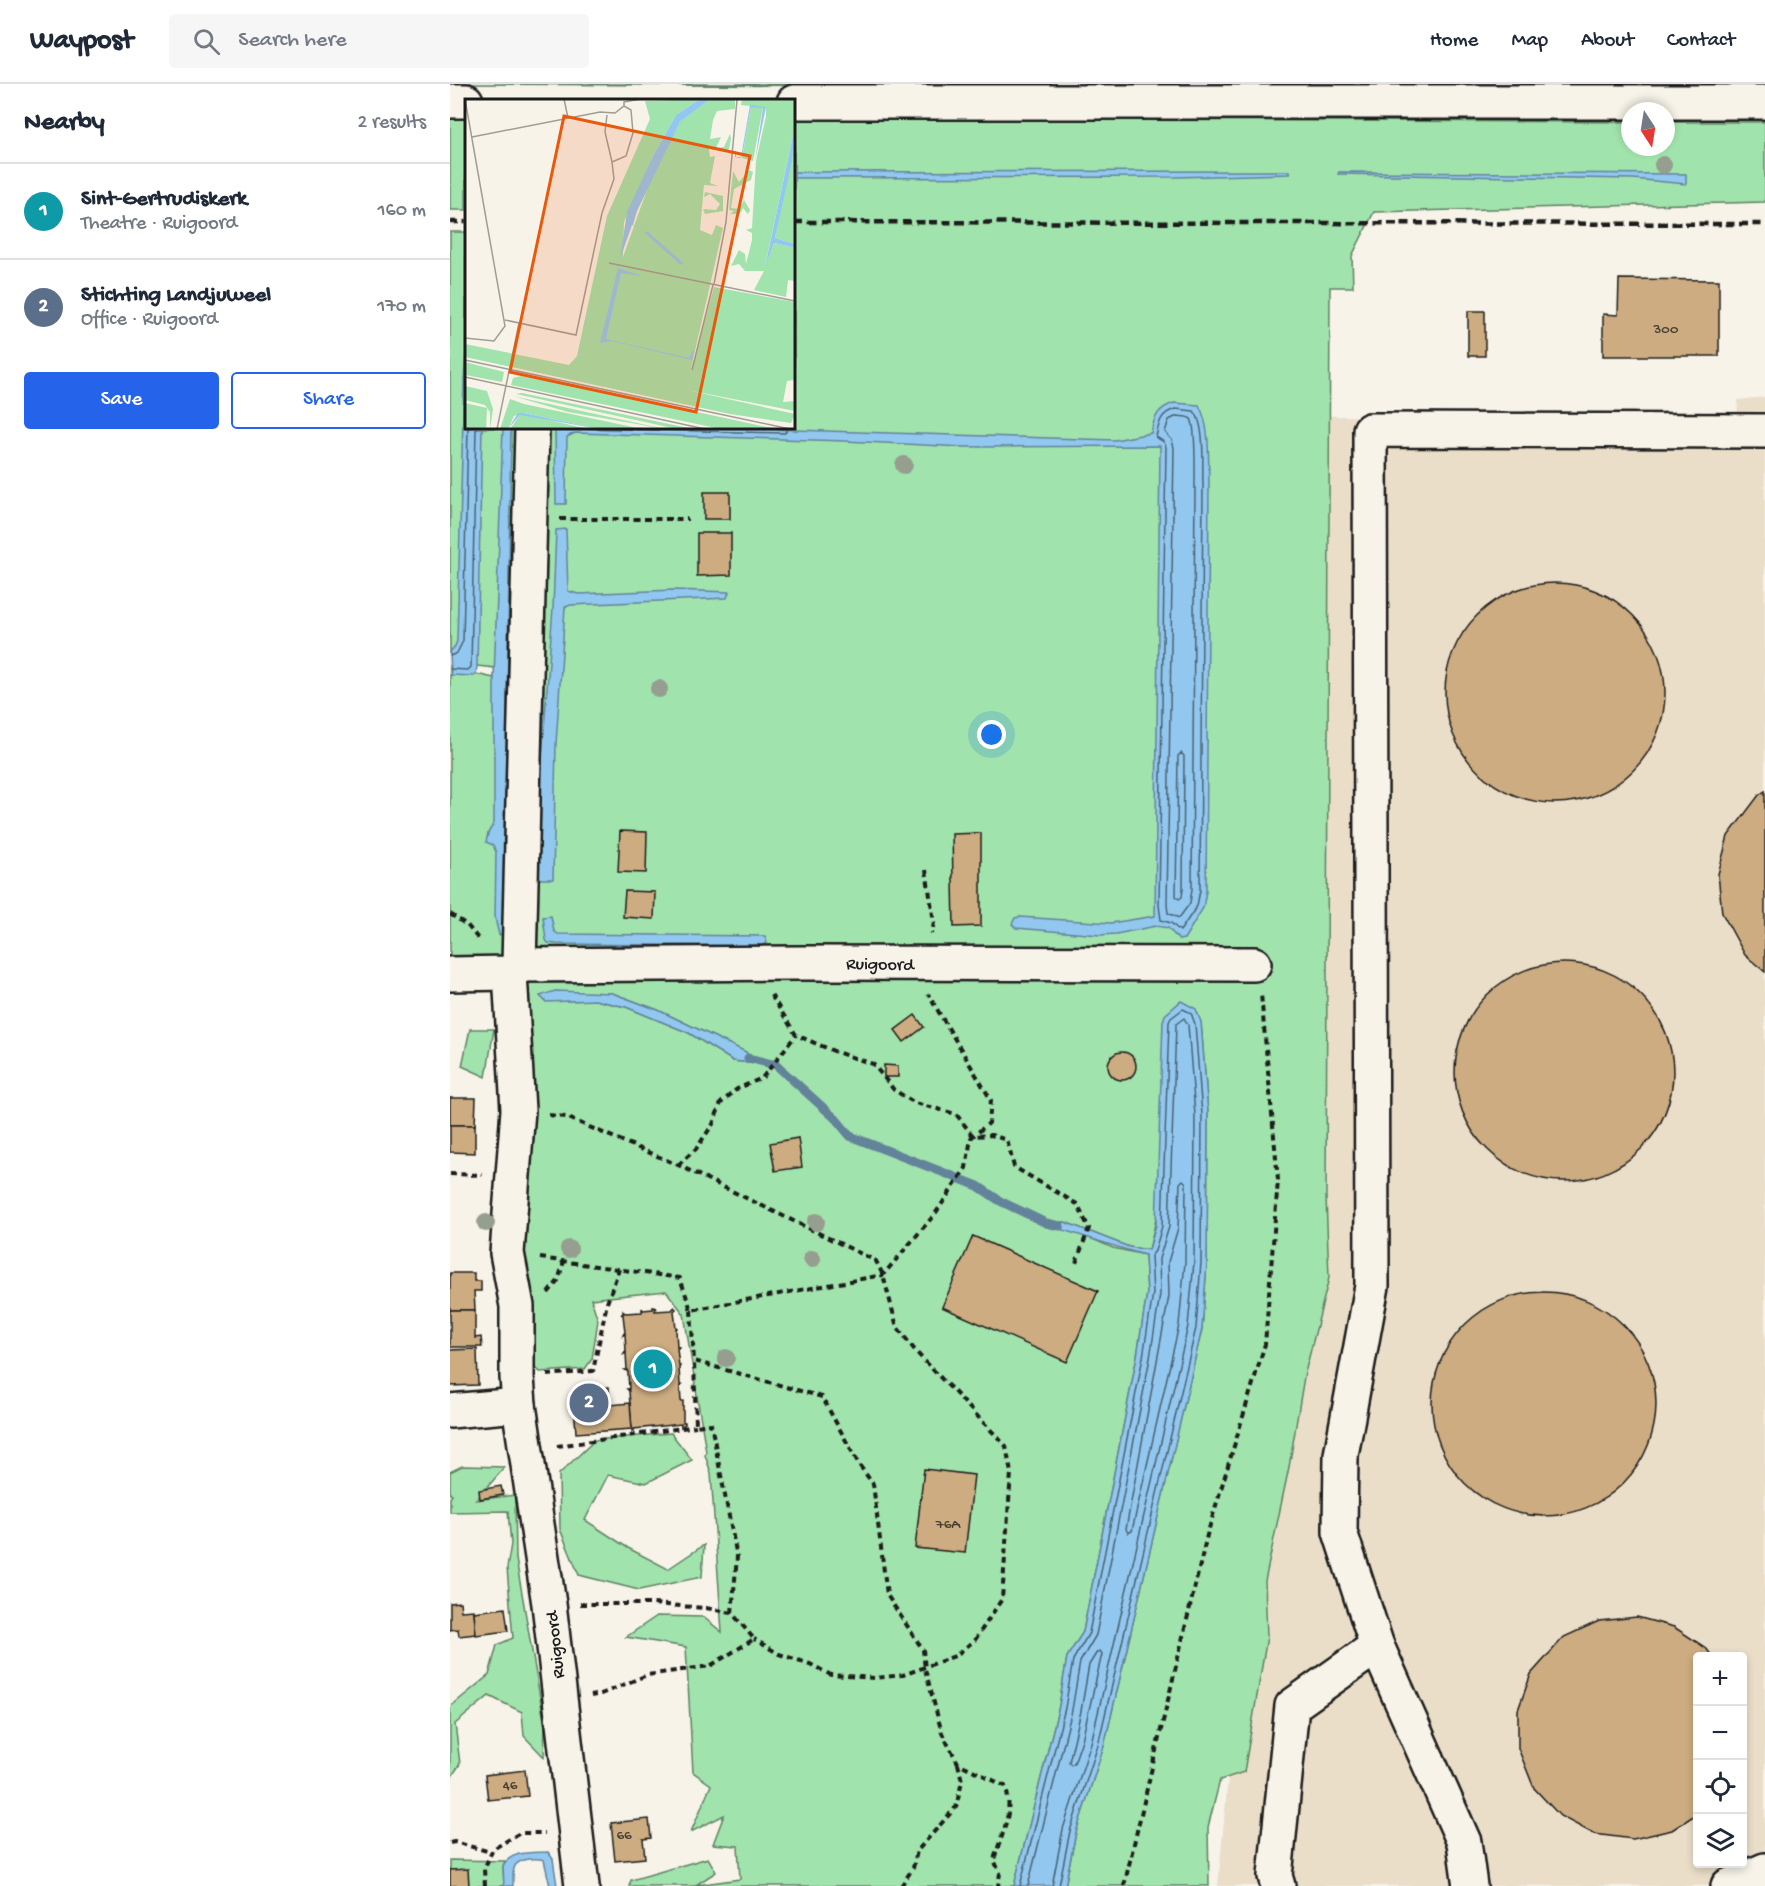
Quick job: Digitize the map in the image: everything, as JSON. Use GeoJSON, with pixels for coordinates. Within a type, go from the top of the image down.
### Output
{"type":"FeatureCollection","features":[{"type":"Feature","properties":{"kind":"street"},"geometry":{"type":"LineString","coordinates":[[795,102],[1765,102]]}},
{"type":"Feature","properties":{"kind":"street"},"geometry":{"type":"LineString","coordinates":[[515,969],[532,429]]}},
{"type":"Feature","properties":{"kind":"street"},"geometry":{"type":"LineString","coordinates":[[1470,1886],[1464,1842],[1377,1646],[1340,1532],[1341,1455],[1372,1286],[1370,430],[1765,431]]}},
{"type":"Feature","properties":{"kind":"street","name":"Ruigoord"},"geometry":{"type":"LineString","coordinates":[[450,974],[515,969],[757,963],[1254,964]]}},
{"type":"Feature","properties":{"kind":"street","name":"Ruigoord"},"geometry":{"type":"LineString","coordinates":[[515,969],[518,1110],[507,1253],[517,1306],[518,1391],[549,1604],[582,1886]]}},
{"type":"Feature","properties":{"kind":"street"},"geometry":{"type":"LineString","coordinates":[[450,1411],[518,1391]]}},
{"type":"Feature","properties":{"kind":"street"},"geometry":{"type":"LineString","coordinates":[[1278,1886],[1275,1876],[1292,1706],[1377,1646]]}},
{"type":"Feature","properties":{"kind":"street"},"geometry":{"type":"LineString","coordinates":[[1733,1885],[1765,1870]]}},
{"type":"Feature","properties":{"kind":"path"},"geometry":{"type":"LineString","coordinates":[[530,519],[688,519]]}},
{"type":"Feature","properties":{"kind":"path"},"geometry":{"type":"LineString","coordinates":[[691,1310],[883,1275],[935,1214],[966,1168],[973,1136],[989,1123],[991,1100],[924,987],[934,922],[926,870]]}},
{"type":"Feature","properties":{"kind":"path"},"geometry":{"type":"LineString","coordinates":[[757,963],[778,1009],[796,1035],[873,1064],[894,1090],[915,1103],[956,1114],[973,1136]]}},
{"type":"Feature","properties":{"kind":"path"},"geometry":{"type":"LineString","coordinates":[[1124,1886],[1207,1535],[1265,1344],[1278,1180],[1260,981],[1254,964]]}},
{"type":"Feature","properties":{"kind":"path"},"geometry":{"type":"LineString","coordinates":[[678,1165],[696,1149],[713,1124],[721,1102],[737,1089],[762,1078],[796,1035]]}},
{"type":"Feature","properties":{"kind":"path"},"geometry":{"type":"LineString","coordinates":[[518,1110],[566,1117],[678,1165],[876,1261],[883,1275],[897,1327],[925,1361],[1006,1446],[1011,1473],[1002,1599],[975,1640],[955,1656],[903,1676],[875,1678],[831,1675],[810,1664],[779,1654],[754,1639],[732,1613],[706,1608],[653,1604],[549,1604]]}},
{"type":"Feature","properties":{"kind":"path"},"geometry":{"type":"LineString","coordinates":[[973,1136],[992,1135],[1007,1140],[1014,1167],[1077,1204],[1089,1228],[1076,1263]]}},
{"type":"Feature","properties":{"kind":"path"},"geometry":{"type":"LineString","coordinates":[[507,1253],[680,1278],[691,1310],[696,1426]]}},
{"type":"Feature","properties":{"kind":"path"},"geometry":{"type":"LineString","coordinates":[[518,1391],[593,1371],[607,1303],[619,1269]]}},
{"type":"Feature","properties":{"kind":"path"},"geometry":{"type":"LineString","coordinates":[[694,1360],[822,1397],[873,1485],[887,1595],[923,1650],[925,1669],[942,1732],[958,1763],[962,1780],[956,1807],[917,1851],[913,1868],[901,1886]]}},
{"type":"Feature","properties":{"kind":"path"},"geometry":{"type":"LineString","coordinates":[[526,1450],[711,1424],[737,1557],[732,1613]]}},
{"type":"Feature","properties":{"kind":"path"},"geometry":{"type":"LineString","coordinates":[[560,1701],[601,1694],[647,1675],[710,1666],[754,1639]]}},
{"type":"Feature","properties":{"kind":"path"},"geometry":{"type":"LineString","coordinates":[[958,1763],[1005,1786],[1009,1796],[1008,1817],[994,1860],[1000,1873],[998,1886]]}},
{"type":"Feature","properties":{"kind":"path"},"geometry":{"type":"LineString","coordinates":[[485,1886],[484,1869],[491,1852],[520,1833],[576,1834]]}},
{"type":"Feature","properties":{"kind":"path"},"geometry":{"type":"LineString","coordinates":[[450,1843],[454,1842],[491,1852]]}},
{"type":"Feature","properties":{"kind":"shaded area"},"geometry":{"type":"Polygon","coordinates":[[[1765,397],[1765,1886],[1218,1886],[1229,1766],[1301,413],[1336,416],[1737,418],[1738,400],[1765,397]]]}},
{"type":"Feature","properties":{"kind":"green space"},"geometry":{"type":"Polygon","coordinates":[[[467,84],[1157,84],[1128,87],[467,84]]]}},
{"type":"Feature","properties":{"kind":"green space"},"geometry":{"type":"Polygon","coordinates":[[[450,118],[465,118],[465,210],[450,210],[450,118]]]}},
{"type":"Feature","properties":{"kind":"green space"},"geometry":{"type":"Polygon","coordinates":[[[795,119],[1621,122],[1621,156],[1675,156],[1675,122],[1765,122],[1765,202],[1374,212],[1352,256],[1353,287],[1330,287],[1326,1197],[1329,1278],[1304,1377],[1289,1467],[1265,1581],[1267,1637],[1244,1772],[1220,1780],[1208,1827],[1209,1886],[1065,1886],[1076,1832],[1104,1746],[1202,1329],[1207,1263],[1208,1114],[1201,1022],[1149,1250],[1129,1247],[1065,1222],[1044,1224],[1081,1234],[1113,1248],[1145,1255],[1147,1293],[1137,1356],[1083,1632],[1067,1657],[1059,1706],[1014,1886],[629,1886],[631,1880],[708,1858],[716,1872],[696,1885],[740,1879],[738,1846],[713,1844],[724,1815],[691,1832],[711,1785],[693,1772],[686,1647],[626,1637],[657,1616],[703,1617],[722,1632],[711,1473],[705,1455],[684,1314],[666,1291],[591,1299],[598,1320],[592,1359],[585,1369],[540,1372],[530,1362],[523,1305],[526,985],[538,950],[533,945],[542,429],[795,429],[795,119]],[[612,993],[546,1001],[595,1000],[626,1007],[689,1033],[733,1061],[752,1063],[746,1052],[658,1010],[612,993]]]}},
{"type":"Feature","properties":{"kind":"green space"},"geometry":{"type":"Polygon","coordinates":[[[450,232],[465,232],[465,429],[526,429],[506,954],[501,958],[450,962],[450,665],[451,675],[476,674],[494,678],[495,668],[477,666],[450,654],[450,232]]]}},
{"type":"Feature","properties":{"kind":"green space"},"geometry":{"type":"Polygon","coordinates":[[[470,1029],[494,1029],[486,1077],[462,1066],[470,1029]]]}},
{"type":"Feature","properties":{"kind":"green space"},"geometry":{"type":"Polygon","coordinates":[[[671,1433],[692,1460],[646,1483],[608,1475],[585,1520],[628,1548],[668,1569],[704,1545],[702,1577],[639,1590],[579,1575],[560,1529],[559,1474],[595,1440],[671,1433]]]}},
{"type":"Feature","properties":{"kind":"green space"},"geometry":{"type":"Polygon","coordinates":[[[462,1466],[505,1467],[476,1500],[515,1495],[516,1559],[545,1726],[544,1757],[524,1736],[522,1712],[489,1696],[455,1724],[460,1764],[450,1779],[450,1707],[489,1675],[497,1645],[513,1638],[507,1568],[511,1544],[508,1511],[450,1512],[452,1495],[450,1494],[450,1472],[462,1466]]]}},
{"type":"Feature","properties":{"kind":"green space"},"geometry":{"type":"Polygon","coordinates":[[[450,1860],[505,1861],[504,1886],[450,1886],[450,1860]]]}},
{"type":"Feature","properties":{"kind":"water"},"geometry":{"type":"Polygon","coordinates":[[[1289,171],[1290,174],[1176,177],[795,178],[795,172],[1289,171]]]}},
{"type":"Feature","properties":{"kind":"water"},"geometry":{"type":"Polygon","coordinates":[[[1339,172],[1686,174],[1686,184],[1633,179],[1338,174],[1339,172]]]}},
{"type":"Feature","properties":{"kind":"water"},"geometry":{"type":"Polygon","coordinates":[[[465,365],[465,429],[482,429],[477,666],[474,676],[451,675],[450,652],[457,641],[465,365]]]}},
{"type":"Feature","properties":{"kind":"water"},"geometry":{"type":"Polygon","coordinates":[[[1174,403],[1199,405],[1205,423],[1209,454],[1206,891],[1203,908],[1184,939],[1179,940],[1168,928],[1156,926],[1100,935],[1016,928],[1012,924],[1015,918],[1020,917],[1111,923],[1155,916],[1160,446],[963,447],[575,433],[567,437],[566,504],[556,504],[555,429],[767,429],[1115,440],[1151,433],[1158,414],[1174,403]]]}},
{"type":"Feature","properties":{"kind":"water"},"geometry":{"type":"Polygon","coordinates":[[[503,429],[511,429],[504,928],[502,934],[499,935],[495,918],[496,852],[493,845],[486,842],[494,823],[494,678],[503,429]]]}},
{"type":"Feature","properties":{"kind":"water"},"geometry":{"type":"Polygon","coordinates":[[[566,529],[568,591],[578,594],[674,590],[729,592],[727,598],[565,607],[556,744],[553,879],[539,879],[537,825],[553,608],[556,530],[566,529]]]}},
{"type":"Feature","properties":{"kind":"water"},"geometry":{"type":"Polygon","coordinates":[[[551,916],[554,931],[558,934],[765,936],[767,943],[760,946],[548,943],[543,917],[551,916]]]}},
{"type":"Feature","properties":{"kind":"water"},"geometry":{"type":"Polygon","coordinates":[[[555,991],[612,993],[658,1010],[746,1052],[753,1063],[733,1061],[689,1033],[626,1007],[595,1000],[546,1002],[540,996],[555,991]]]}},
{"type":"Feature","properties":{"kind":"water"},"geometry":{"type":"Polygon","coordinates":[[[1181,1001],[1196,1009],[1201,1022],[1208,1114],[1207,1263],[1202,1329],[1104,1746],[1076,1832],[1065,1886],[1014,1886],[1059,1706],[1067,1657],[1083,1632],[1137,1356],[1147,1293],[1145,1255],[1041,1224],[1065,1222],[1129,1247],[1149,1250],[1156,1225],[1163,1021],[1165,1015],[1181,1001]]]}},
{"type":"Feature","properties":{"kind":"water"},"geometry":{"type":"Polygon","coordinates":[[[548,1852],[553,1859],[557,1886],[550,1886],[544,1860],[528,1859],[518,1862],[514,1868],[513,1886],[504,1886],[503,1866],[511,1857],[523,1853],[548,1852]]]}},
{"type":"Feature","properties":{"kind":"building"},"geometry":{"type":"Polygon","coordinates":[[[1619,279],[1719,280],[1719,356],[1603,356],[1603,314],[1618,315],[1619,279]]]}},
{"type":"Feature","properties":{"kind":"building"},"geometry":{"type":"Polygon","coordinates":[[[1468,311],[1485,311],[1485,356],[1468,356],[1468,311]]]}},
{"type":"Feature","properties":{"kind":"building"},"geometry":{"type":"Polygon","coordinates":[[[704,492],[730,492],[730,519],[704,519],[704,492]]]}},
{"type":"Feature","properties":{"kind":"building"},"geometry":{"type":"Polygon","coordinates":[[[697,533],[731,533],[731,575],[697,576],[697,533]]]}},
{"type":"Feature","properties":{"kind":"building"},"geometry":{"type":"Polygon","coordinates":[[[1555,583],[1576,585],[1597,591],[1633,615],[1657,651],[1663,672],[1665,693],[1663,714],[1657,735],[1633,771],[1597,795],[1576,801],[1555,803],[1534,801],[1513,795],[1477,771],[1453,735],[1447,714],[1445,693],[1447,672],[1453,651],[1477,615],[1513,591],[1534,585],[1555,583]]]}},
{"type":"Feature","properties":{"kind":"building"},"geometry":{"type":"Polygon","coordinates":[[[1765,791],[1765,972],[1745,955],[1722,913],[1718,874],[1728,836],[1759,795],[1765,791]]]}},
{"type":"Feature","properties":{"kind":"building"},"geometry":{"type":"Polygon","coordinates":[[[620,831],[647,832],[646,873],[618,872],[620,831]]]}},
{"type":"Feature","properties":{"kind":"building"},"geometry":{"type":"Polygon","coordinates":[[[981,833],[981,926],[954,927],[952,834],[981,833]]]}},
{"type":"Feature","properties":{"kind":"building"},"geometry":{"type":"Polygon","coordinates":[[[625,891],[655,892],[654,919],[623,917],[625,891]]]}},
{"type":"Feature","properties":{"kind":"building"},"geometry":{"type":"Polygon","coordinates":[[[1564,963],[1585,965],[1606,971],[1625,981],[1641,995],[1655,1011],[1665,1030],[1671,1051],[1673,1072],[1671,1093],[1665,1114],[1655,1133],[1641,1149],[1625,1163],[1606,1173],[1585,1179],[1564,1181],[1543,1179],[1522,1173],[1503,1163],[1487,1149],[1473,1133],[1463,1114],[1457,1093],[1455,1072],[1457,1051],[1463,1030],[1473,1011],[1487,995],[1503,981],[1522,971],[1543,965],[1564,963]]]}},
{"type":"Feature","properties":{"kind":"building"},"geometry":{"type":"Polygon","coordinates":[[[915,1015],[924,1027],[904,1042],[895,1030],[915,1015]]]}},
{"type":"Feature","properties":{"kind":"building"},"geometry":{"type":"Polygon","coordinates":[[[1122,1052],[1132,1056],[1136,1066],[1132,1076],[1122,1080],[1112,1076],[1108,1066],[1112,1056],[1122,1052]]]}},
{"type":"Feature","properties":{"kind":"building"},"geometry":{"type":"Polygon","coordinates":[[[884,1065],[898,1066],[898,1077],[884,1077],[884,1065]]]}},
{"type":"Feature","properties":{"kind":"building"},"geometry":{"type":"Polygon","coordinates":[[[450,1098],[476,1098],[475,1125],[450,1125],[450,1098]]]}},
{"type":"Feature","properties":{"kind":"building"},"geometry":{"type":"Polygon","coordinates":[[[450,1125],[475,1125],[475,1153],[450,1152],[450,1125]]]}},
{"type":"Feature","properties":{"kind":"building"},"geometry":{"type":"Polygon","coordinates":[[[798,1138],[802,1167],[775,1171],[770,1143],[798,1138]]]}},
{"type":"Feature","properties":{"kind":"building"},"geometry":{"type":"Polygon","coordinates":[[[973,1236],[1098,1291],[1067,1362],[942,1307],[973,1236]]]}},
{"type":"Feature","properties":{"kind":"building"},"geometry":{"type":"Polygon","coordinates":[[[450,1273],[474,1273],[474,1281],[481,1281],[481,1291],[474,1291],[475,1310],[450,1310],[450,1273]]]}},
{"type":"Feature","properties":{"kind":"building"},"geometry":{"type":"Polygon","coordinates":[[[1544,1292],[1587,1301],[1606,1311],[1623,1325],[1637,1342],[1647,1361],[1656,1404],[1647,1447],[1637,1466],[1623,1483],[1606,1497],[1587,1507],[1544,1516],[1501,1507],[1482,1497],[1465,1483],[1451,1466],[1441,1447],[1432,1404],[1441,1361],[1451,1342],[1465,1325],[1482,1311],[1501,1301],[1544,1292]]]}},
{"type":"Feature","properties":{"kind":"building"},"geometry":{"type":"Polygon","coordinates":[[[653,1307],[656,1308],[655,1311],[672,1310],[674,1307],[676,1309],[674,1311],[677,1347],[679,1347],[677,1349],[680,1385],[682,1385],[680,1387],[681,1401],[683,1401],[683,1422],[685,1424],[681,1427],[681,1424],[632,1431],[627,1389],[629,1389],[628,1372],[625,1370],[627,1370],[626,1353],[624,1354],[626,1351],[625,1334],[623,1335],[625,1332],[621,1314],[623,1311],[625,1313],[642,1312],[642,1308],[643,1310],[653,1309],[653,1307]]]}},
{"type":"Feature","properties":{"kind":"building"},"geometry":{"type":"Polygon","coordinates":[[[450,1310],[475,1310],[475,1338],[481,1337],[482,1347],[450,1347],[450,1310]]]}},
{"type":"Feature","properties":{"kind":"building"},"geometry":{"type":"Polygon","coordinates":[[[477,1349],[478,1385],[450,1386],[450,1350],[477,1349]]]}},
{"type":"Feature","properties":{"kind":"building"},"geometry":{"type":"Polygon","coordinates":[[[609,1387],[610,1405],[630,1403],[632,1429],[576,1433],[573,1390],[609,1387]]]}},
{"type":"Feature","properties":{"kind":"building"},"geometry":{"type":"Polygon","coordinates":[[[924,1469],[974,1475],[965,1553],[915,1548],[924,1469]]]}},
{"type":"Feature","properties":{"kind":"building"},"geometry":{"type":"Polygon","coordinates":[[[501,1486],[503,1495],[480,1499],[479,1490],[501,1486]]]}},
{"type":"Feature","properties":{"kind":"building"},"geometry":{"type":"Polygon","coordinates":[[[460,1602],[461,1611],[474,1610],[476,1634],[459,1636],[458,1629],[450,1630],[450,1603],[460,1602]]]}},
{"type":"Feature","properties":{"kind":"building"},"geometry":{"type":"Polygon","coordinates":[[[505,1608],[508,1631],[476,1635],[474,1612],[505,1608]]]}},
{"type":"Feature","properties":{"kind":"building"},"geometry":{"type":"Polygon","coordinates":[[[1637,1617],[1674,1627],[1709,1652],[1693,1652],[1693,1816],[1672,1830],[1633,1839],[1594,1834],[1560,1816],[1534,1788],[1518,1748],[1518,1710],[1531,1674],[1564,1637],[1599,1621],[1637,1617]]]}},
{"type":"Feature","properties":{"kind":"building"},"geometry":{"type":"Polygon","coordinates":[[[525,1770],[528,1796],[488,1800],[485,1775],[525,1770]]]}},
{"type":"Feature","properties":{"kind":"building"},"geometry":{"type":"Polygon","coordinates":[[[649,1819],[651,1838],[643,1839],[645,1858],[615,1861],[611,1823],[649,1819]]]}},
{"type":"Feature","properties":{"kind":"building"},"geometry":{"type":"Polygon","coordinates":[[[468,1869],[469,1886],[450,1886],[450,1870],[468,1869]]]}},
{"type":"Feature","properties":{"kind":"waterway"},"geometry":{"type":"LineString","coordinates":[[748,1058],[776,1065],[836,1119],[850,1136],[978,1186],[1000,1201],[1046,1223],[1060,1226]]}},
{"type":"Feature","properties":{"kind":"railway"},"geometry":{"type":"LineString","coordinates":[[450,222],[465,222]]}},
{"type":"Feature","properties":{"kind":"railway"},"geometry":{"type":"LineString","coordinates":[[795,222],[1765,224]]}},
{"type":"Feature","properties":{"kind":"place","name":"Sint-Gertrudiskerk"},"geometry":{"type":"Point","coordinates":[653,1369]}},
{"type":"Feature","properties":{"kind":"place","name":"Stichting Landjuweel"},"geometry":{"type":"Point","coordinates":[589,1403]}}]}
